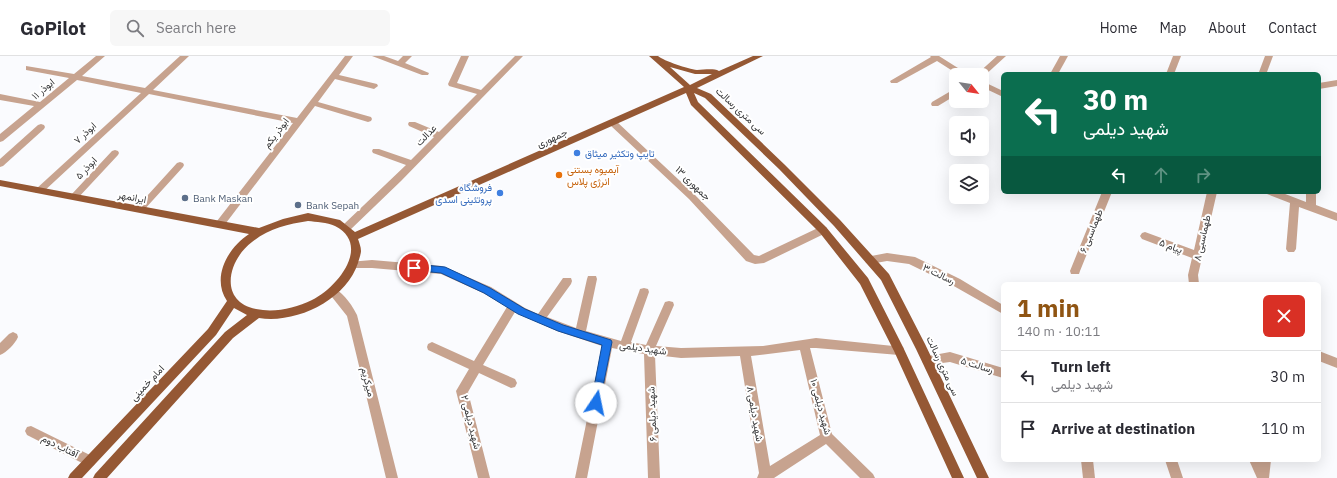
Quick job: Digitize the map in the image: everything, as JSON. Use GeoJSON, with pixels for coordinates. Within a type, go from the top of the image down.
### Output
{"type":"FeatureCollection","features":[{"type":"Feature","properties":{"kind":"main road","name":"جمهوری"},"geometry":{"type":"LineString","coordinates":[[353,237],[613,123],[688,87],[758,56]]}},
{"type":"Feature","properties":{"kind":"main road"},"geometry":{"type":"LineString","coordinates":[[655,58],[695,72],[707,73],[726,70]]}},
{"type":"Feature","properties":{"kind":"main road"},"geometry":{"type":"LineString","coordinates":[[655,58],[688,87],[694,103],[823,230],[864,281],[899,350],[958,478]]}},
{"type":"Feature","properties":{"kind":"main road","name":"سی متری رسالت"},"geometry":{"type":"LineString","coordinates":[[688,87],[708,96],[782,167],[837,223],[885,277],[927,360],[983,478]]}},
{"type":"Feature","properties":{"kind":"main road","name":"ایرانمهر"},"geometry":{"type":"LineString","coordinates":[[1,184],[260,232]]}},
{"type":"Feature","properties":{"kind":"main road"},"geometry":{"type":"LineString","coordinates":[[308,217],[329,219],[346,228],[353,237],[356,248],[350,274],[333,292],[310,307],[292,313],[274,315],[257,314],[243,310],[232,302],[226,291],[225,279],[228,266],[235,253],[260,232],[280,222],[308,217]]}},
{"type":"Feature","properties":{"kind":"main road","name":"امام خمینی"},"geometry":{"type":"LineString","coordinates":[[74,478],[212,332],[232,302]]}},
{"type":"Feature","properties":{"kind":"main road"},"geometry":{"type":"LineString","coordinates":[[99,478],[229,336],[257,314]]}},
{"type":"Feature","properties":{"kind":"street","name":"ابوذر ۱۱"},"geometry":{"type":"LineString","coordinates":[[0,139],[101,56]]}},
{"type":"Feature","properties":{"kind":"street","name":"۷ ابوذر"},"geometry":{"type":"LineString","coordinates":[[39,190],[185,56]]}},
{"type":"Feature","properties":{"kind":"street","name":"ابوذر یکم"},"geometry":{"type":"LineString","coordinates":[[220,224],[349,56]]}},
{"type":"Feature","properties":{"kind":"street"},"geometry":{"type":"LineString","coordinates":[[376,56],[424,72]]}},
{"type":"Feature","properties":{"kind":"street"},"geometry":{"type":"LineString","coordinates":[[399,64],[408,56]]}},
{"type":"Feature","properties":{"kind":"street"},"geometry":{"type":"LineString","coordinates":[[465,56],[452,84],[481,93]]}},
{"type":"Feature","properties":{"kind":"street","name":"عدالت"},"geometry":{"type":"LineString","coordinates":[[346,228],[413,164],[481,93],[519,56]]}},
{"type":"Feature","properties":{"kind":"street"},"geometry":{"type":"LineString","coordinates":[[988,68],[1002,56]]}},
{"type":"Feature","properties":{"kind":"street"},"geometry":{"type":"LineString","coordinates":[[1055,72],[1064,56]]}},
{"type":"Feature","properties":{"kind":"street"},"geometry":{"type":"LineString","coordinates":[[1171,72],[1177,56]]}},
{"type":"Feature","properties":{"kind":"street"},"geometry":{"type":"LineString","coordinates":[[1263,72],[1269,56]]}},
{"type":"Feature","properties":{"kind":"street"},"geometry":{"type":"LineString","coordinates":[[894,81],[935,57],[953,68]]}},
{"type":"Feature","properties":{"kind":"street"},"geometry":{"type":"LineString","coordinates":[[29,68],[299,121]]}},
{"type":"Feature","properties":{"kind":"street"},"geometry":{"type":"LineString","coordinates":[[333,76],[374,86]]}},
{"type":"Feature","properties":{"kind":"street"},"geometry":{"type":"LineString","coordinates":[[1321,86],[1337,83]]}},
{"type":"Feature","properties":{"kind":"street"},"geometry":{"type":"LineString","coordinates":[[989,87],[1001,93]]}},
{"type":"Feature","properties":{"kind":"street"},"geometry":{"type":"LineString","coordinates":[[935,104],[949,95]]}},
{"type":"Feature","properties":{"kind":"street"},"geometry":{"type":"LineString","coordinates":[[0,97],[41,105]]}},
{"type":"Feature","properties":{"kind":"street"},"geometry":{"type":"LineString","coordinates":[[313,103],[368,119]]}},
{"type":"Feature","properties":{"kind":"street","name":"۱۳ جمهوری"},"geometry":{"type":"LineString","coordinates":[[613,123],[692,197],[750,258],[760,260],[823,230]]}},
{"type":"Feature","properties":{"kind":"street"},"geometry":{"type":"LineString","coordinates":[[412,124],[440,136]]}},
{"type":"Feature","properties":{"kind":"street"},"geometry":{"type":"LineString","coordinates":[[0,164],[41,127]]}},
{"type":"Feature","properties":{"kind":"street"},"geometry":{"type":"LineString","coordinates":[[376,151],[413,164]]}},
{"type":"Feature","properties":{"kind":"street","name":"۵ ابوذر"},"geometry":{"type":"LineString","coordinates":[[74,197],[115,153]]}},
{"type":"Feature","properties":{"kind":"street"},"geometry":{"type":"LineString","coordinates":[[140,209],[180,165]]}},
{"type":"Feature","properties":{"kind":"street","name":"۶ طهماسبی"},"geometry":{"type":"LineString","coordinates":[[1075,271],[1106,194]]}},
{"type":"Feature","properties":{"kind":"street","name":"۸ طهماسبی"},"geometry":{"type":"LineString","coordinates":[[1194,282],[1193,275],[1212,194]]}},
{"type":"Feature","properties":{"kind":"street"},"geometry":{"type":"LineString","coordinates":[[1276,194],[1337,216]]}},
{"type":"Feature","properties":{"kind":"street"},"geometry":{"type":"LineString","coordinates":[[1311,194],[1311,207]]}},
{"type":"Feature","properties":{"kind":"street"},"geometry":{"type":"LineString","coordinates":[[1291,249],[1295,201]]}},
{"type":"Feature","properties":{"kind":"street","name":"۵ پیام"},"geometry":{"type":"LineString","coordinates":[[1145,236],[1198,256]]}},
{"type":"Feature","properties":{"kind":"street","name":"۳ رسالت"},"geometry":{"type":"LineString","coordinates":[[870,260],[887,257],[911,260],[956,282],[1001,309]]}},
{"type":"Feature","properties":{"kind":"street","name":"شهید دیلمی"},"geometry":{"type":"LineString","coordinates":[[353,265],[372,264],[442,270],[487,290],[513,306],[540,319],[580,334],[608,342],[649,350],[681,353],[745,352],[763,351],[816,343],[899,350]]}},
{"type":"Feature","properties":{"kind":"street"},"geometry":{"type":"LineString","coordinates":[[580,334],[592,279]]}},
{"type":"Feature","properties":{"kind":"street"},"geometry":{"type":"LineString","coordinates":[[540,319],[567,281]]}},
{"type":"Feature","properties":{"kind":"street","name":"میرکریم"},"geometry":{"type":"LineString","coordinates":[[333,292],[352,315],[392,478]]}},
{"type":"Feature","properties":{"kind":"street"},"geometry":{"type":"LineString","coordinates":[[624,346],[644,292]]}},
{"type":"Feature","properties":{"kind":"street"},"geometry":{"type":"LineString","coordinates":[[649,350],[670,305]]}},
{"type":"Feature","properties":{"kind":"street","name":"۲ شهید دیلمی"},"geometry":{"type":"LineString","coordinates":[[484,478],[462,391],[513,306]]}},
{"type":"Feature","properties":{"kind":"street"},"geometry":{"type":"LineString","coordinates":[[0,350],[13,338]]}},
{"type":"Feature","properties":{"kind":"street"},"geometry":{"type":"LineString","coordinates":[[581,478],[608,342]]}},
{"type":"Feature","properties":{"kind":"street","name":"۱۰ شهید دیلمی"},"geometry":{"type":"LineString","coordinates":[[804,345],[827,437],[869,478]]}},
{"type":"Feature","properties":{"kind":"street"},"geometry":{"type":"LineString","coordinates":[[432,347],[511,383]]}},
{"type":"Feature","properties":{"kind":"street","name":"۶ شهید دیلمی"},"geometry":{"type":"LineString","coordinates":[[649,350],[654,478]]}},
{"type":"Feature","properties":{"kind":"street","name":"۸ شهید دیلمی"},"geometry":{"type":"LineString","coordinates":[[745,352],[765,477]]}},
{"type":"Feature","properties":{"kind":"street","name":"۵ رسالت"},"geometry":{"type":"LineString","coordinates":[[927,360],[950,357],[1001,372]]}},
{"type":"Feature","properties":{"kind":"street"},"geometry":{"type":"LineString","coordinates":[[1321,357],[1337,363]]}},
{"type":"Feature","properties":{"kind":"street","name":"آفتاب دوم"},"geometry":{"type":"LineString","coordinates":[[31,431],[90,461]]}},
{"type":"Feature","properties":{"kind":"street"},"geometry":{"type":"LineString","coordinates":[[765,477],[827,437]]}},
{"type":"Feature","properties":{"kind":"street"},"geometry":{"type":"LineString","coordinates":[[1087,462],[1089,478]]}},
{"type":"Feature","properties":{"kind":"street"},"geometry":{"type":"LineString","coordinates":[[1172,462],[1177,478]]}},
{"type":"Feature","properties":{"kind":"street"},"geometry":{"type":"LineString","coordinates":[[1256,462],[1263,477]]}},
{"type":"Feature","properties":{"kind":"street"},"geometry":{"type":"LineString","coordinates":[[1263,477],[1265,462]]}},
{"type":"Feature","properties":{"kind":"place","name":"تایپ وتکثیر میثاق"},"geometry":{"type":"Point","coordinates":[577,153]}},
{"type":"Feature","properties":{"kind":"place","name":"آبمیوه بستنی انرژی پلاس"},"geometry":{"type":"Point","coordinates":[559,175]}},
{"type":"Feature","properties":{"kind":"place","name":"فروشگاه پروتئینی اسدی"},"geometry":{"type":"Point","coordinates":[500,193]}},
{"type":"Feature","properties":{"kind":"place","name":"Bank Maskan"},"geometry":{"type":"Point","coordinates":[185,198]}},
{"type":"Feature","properties":{"kind":"place","name":"Bank Sepah"},"geometry":{"type":"Point","coordinates":[298,205]}},
{"type":"Feature","properties":{"kind":"route"},"geometry":{"type":"LineString","coordinates":[[414,268],[442,270],[487,290],[521,311],[561,328],[608,342],[596,403]]}}]}
